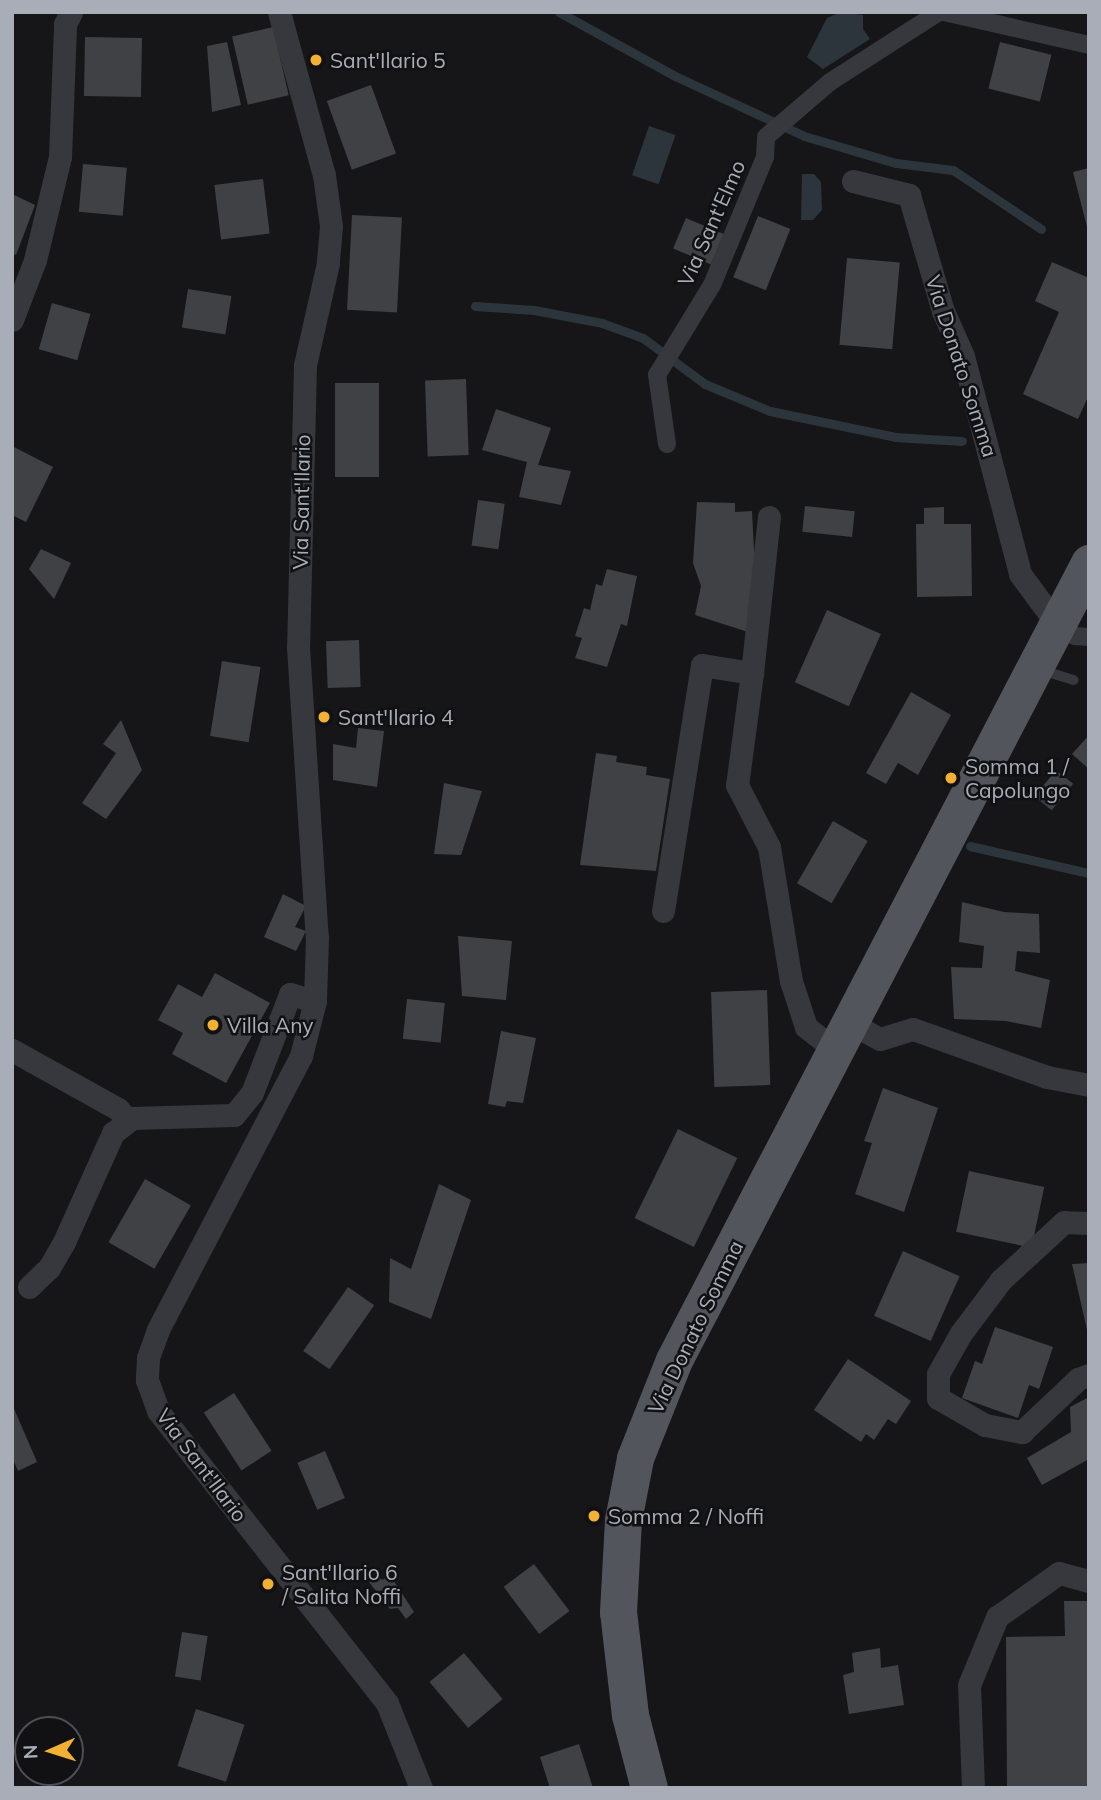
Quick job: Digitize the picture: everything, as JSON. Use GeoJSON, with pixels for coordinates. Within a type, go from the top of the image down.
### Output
{"type":"FeatureCollection","features":[{"type":"Feature","properties":{"kind":"main road","name":"Via Donato Somma"},"geometry":{"type":"LineString","coordinates":[[649,1788],[630,1715],[618,1612],[623,1520],[635,1458],[674,1360],[1035,668],[1073,630],[1089,563]]}},
{"type":"Feature","properties":{"kind":"street","name":"Via Sant'Ilario"},"geometry":{"type":"LineString","coordinates":[[279,12],[324,175],[331,226],[328,263],[304,365],[298,634],[317,937],[315,1001],[296,1067],[158,1330],[148,1358],[147,1380],[158,1411],[387,1703],[421,1788]]}},
{"type":"Feature","properties":{"kind":"street","name":"Via Sant'Elmo"},"geometry":{"type":"LineString","coordinates":[[667,444],[657,375],[712,285],[765,157],[766,137],[830,82],[939,12]]}},
{"type":"Feature","properties":{"kind":"street"},"geometry":{"type":"LineString","coordinates":[[944,12],[1089,45]]}},
{"type":"Feature","properties":{"kind":"street"},"geometry":{"type":"LineString","coordinates":[[12,320],[35,260],[60,158],[64,14]]}},
{"type":"Feature","properties":{"kind":"street","name":"Via Donato Somma"},"geometry":{"type":"LineString","coordinates":[[853,181],[909,195],[943,311],[963,356],[1020,574],[1073,630]]}},
{"type":"Feature","properties":{"kind":"street"},"geometry":{"type":"LineString","coordinates":[[769,517],[737,785],[769,847],[791,981],[806,1027],[842,1036],[880,1040],[913,1029],[1047,1077],[1089,1085]]}},
{"type":"Feature","properties":{"kind":"street"},"geometry":{"type":"LineString","coordinates":[[663,911],[702,665],[752,673]]}},
{"type":"Feature","properties":{"kind":"street"},"geometry":{"type":"LineString","coordinates":[[29,1287],[49,1268],[113,1133],[127,1119],[234,1115],[252,1093],[290,994],[315,1001]]}},
{"type":"Feature","properties":{"kind":"street"},"geometry":{"type":"LineString","coordinates":[[12,1051],[118,1109],[127,1119]]}},
{"type":"Feature","properties":{"kind":"street"},"geometry":{"type":"LineString","coordinates":[[1089,1223],[1064,1222],[1001,1280],[961,1332],[938,1374],[938,1398],[985,1425],[1022,1432],[1078,1379],[1089,1375]]}},
{"type":"Feature","properties":{"kind":"street"},"geometry":{"type":"LineString","coordinates":[[973,1788],[969,1685],[997,1617],[1059,1573],[1089,1581]]}},
{"type":"Feature","properties":{"kind":"lane"},"geometry":{"type":"LineString","coordinates":[[1035,668],[1074,680]]}},
{"type":"Feature","properties":{"kind":"shaded area"},"geometry":{"type":"Polygon","coordinates":[[[841,12],[863,15],[863,29],[870,39],[823,69],[807,57],[827,18],[841,12]]]}},
{"type":"Feature","properties":{"kind":"shaded area"},"geometry":{"type":"Polygon","coordinates":[[[649,126],[675,135],[659,184],[632,175],[649,126]]]}},
{"type":"Feature","properties":{"kind":"shaded area"},"geometry":{"type":"Polygon","coordinates":[[[802,174],[814,174],[821,182],[822,210],[813,220],[801,220],[802,174]]]}},
{"type":"Feature","properties":{"kind":"building"},"geometry":{"type":"Polygon","coordinates":[[[273,27],[289,95],[248,105],[232,36],[273,27]]]}},
{"type":"Feature","properties":{"kind":"building"},"geometry":{"type":"Polygon","coordinates":[[[85,37],[142,38],[141,97],[84,96],[85,37]]]}},
{"type":"Feature","properties":{"kind":"building"},"geometry":{"type":"Polygon","coordinates":[[[227,42],[241,105],[212,112],[207,46],[227,42]]]}},
{"type":"Feature","properties":{"kind":"building"},"geometry":{"type":"Polygon","coordinates":[[[1000,42],[1051,55],[1040,101],[988,89],[1000,42]]]}},
{"type":"Feature","properties":{"kind":"building"},"geometry":{"type":"Polygon","coordinates":[[[371,85],[396,154],[352,170],[327,101],[371,85]]]}},
{"type":"Feature","properties":{"kind":"building"},"geometry":{"type":"Polygon","coordinates":[[[83,164],[127,168],[123,216],[79,212],[83,164]]]}},
{"type":"Feature","properties":{"kind":"building"},"geometry":{"type":"Polygon","coordinates":[[[1089,168],[1089,231],[1088,231],[1073,172],[1089,168]]]}},
{"type":"Feature","properties":{"kind":"building"},"geometry":{"type":"Polygon","coordinates":[[[263,179],[270,234],[221,240],[214,185],[263,179]]]}},
{"type":"Feature","properties":{"kind":"building"},"geometry":{"type":"Polygon","coordinates":[[[12,194],[35,205],[16,255],[12,253],[12,194]]]}},
{"type":"Feature","properties":{"kind":"building"},"geometry":{"type":"Polygon","coordinates":[[[352,215],[402,218],[397,312],[347,310],[352,215]]]}},
{"type":"Feature","properties":{"kind":"building"},"geometry":{"type":"Polygon","coordinates":[[[758,216],[790,229],[766,290],[733,277],[758,216]]]}},
{"type":"Feature","properties":{"kind":"building"},"geometry":{"type":"Polygon","coordinates":[[[686,218],[724,234],[711,264],[673,248],[686,218]]]}},
{"type":"Feature","properties":{"kind":"building"},"geometry":{"type":"Polygon","coordinates":[[[847,258],[900,263],[892,349],[839,345],[847,258]]]}},
{"type":"Feature","properties":{"kind":"building"},"geometry":{"type":"Polygon","coordinates":[[[1052,262],[1089,278],[1089,395],[1078,419],[1023,394],[1059,312],[1035,301],[1052,262]]]}},
{"type":"Feature","properties":{"kind":"building"},"geometry":{"type":"Polygon","coordinates":[[[188,289],[231,296],[225,334],[182,328],[188,289]]]}},
{"type":"Feature","properties":{"kind":"building"},"geometry":{"type":"Polygon","coordinates":[[[52,303],[90,314],[77,360],[39,349],[52,303]]]}},
{"type":"Feature","properties":{"kind":"building"},"geometry":{"type":"Polygon","coordinates":[[[466,379],[469,455],[428,456],[425,380],[466,379]]]}},
{"type":"Feature","properties":{"kind":"building"},"geometry":{"type":"Polygon","coordinates":[[[335,383],[379,383],[379,477],[335,477],[335,383]]]}},
{"type":"Feature","properties":{"kind":"building"},"geometry":{"type":"Polygon","coordinates":[[[496,409],[551,428],[538,465],[571,471],[561,505],[519,497],[527,462],[482,450],[496,409]]]}},
{"type":"Feature","properties":{"kind":"building"},"geometry":{"type":"Polygon","coordinates":[[[12,446],[53,467],[26,522],[12,515],[12,446]]]}},
{"type":"Feature","properties":{"kind":"building"},"geometry":{"type":"Polygon","coordinates":[[[478,500],[505,504],[498,549],[472,546],[478,500]]]}},
{"type":"Feature","properties":{"kind":"building"},"geometry":{"type":"Polygon","coordinates":[[[697,502],[735,503],[735,512],[752,511],[756,590],[748,632],[695,615],[701,586],[693,563],[697,502]]]}},
{"type":"Feature","properties":{"kind":"building"},"geometry":{"type":"Polygon","coordinates":[[[805,506],[855,511],[852,537],[802,532],[805,506]]]}},
{"type":"Feature","properties":{"kind":"building"},"geometry":{"type":"Polygon","coordinates":[[[944,507],[944,524],[971,524],[972,596],[917,597],[916,524],[924,524],[924,508],[944,507]]]}},
{"type":"Feature","properties":{"kind":"building"},"geometry":{"type":"Polygon","coordinates":[[[41,549],[71,563],[54,599],[29,569],[41,549]]]}},
{"type":"Feature","properties":{"kind":"building"},"geometry":{"type":"Polygon","coordinates":[[[607,569],[637,576],[627,626],[621,624],[607,667],[575,658],[582,638],[575,636],[584,608],[590,610],[596,584],[602,586],[607,569]]]}},
{"type":"Feature","properties":{"kind":"building"},"geometry":{"type":"Polygon","coordinates":[[[827,610],[881,634],[849,706],[795,682],[827,610]]]}},
{"type":"Feature","properties":{"kind":"building"},"geometry":{"type":"Polygon","coordinates":[[[359,640],[361,687],[328,688],[326,641],[359,640]]]}},
{"type":"Feature","properties":{"kind":"building"},"geometry":{"type":"Polygon","coordinates":[[[222,661],[261,667],[249,742],[210,736],[222,661]]]}},
{"type":"Feature","properties":{"kind":"building"},"geometry":{"type":"Polygon","coordinates":[[[911,692],[951,715],[918,775],[898,763],[886,784],[866,773],[911,692]]]}},
{"type":"Feature","properties":{"kind":"building"},"geometry":{"type":"Polygon","coordinates":[[[121,720],[142,770],[106,819],[82,803],[116,753],[103,744],[121,720]]]}},
{"type":"Feature","properties":{"kind":"building"},"geometry":{"type":"Polygon","coordinates":[[[358,728],[384,731],[377,787],[333,780],[333,744],[356,748],[358,728]]]}},
{"type":"Feature","properties":{"kind":"building"},"geometry":{"type":"Polygon","coordinates":[[[1089,735],[1089,769],[1072,754],[1089,735]]]}},
{"type":"Feature","properties":{"kind":"building"},"geometry":{"type":"Polygon","coordinates":[[[596,753],[617,756],[616,762],[647,767],[646,775],[670,779],[656,871],[580,865],[596,753]]]}},
{"type":"Feature","properties":{"kind":"building"},"geometry":{"type":"Polygon","coordinates":[[[1056,770],[1073,784],[1052,810],[1035,796],[1056,770]]]}},
{"type":"Feature","properties":{"kind":"building"},"geometry":{"type":"Polygon","coordinates":[[[444,783],[482,791],[461,855],[434,854],[444,783]]]}},
{"type":"Feature","properties":{"kind":"building"},"geometry":{"type":"Polygon","coordinates":[[[833,821],[868,841],[832,903],[797,883],[833,821]]]}},
{"type":"Feature","properties":{"kind":"building"},"geometry":{"type":"Polygon","coordinates":[[[283,894],[306,906],[295,927],[306,931],[296,951],[264,937],[283,894]]]}},
{"type":"Feature","properties":{"kind":"building"},"geometry":{"type":"Polygon","coordinates":[[[962,902],[1004,912],[1039,914],[1040,953],[1017,951],[1015,971],[1050,980],[1041,1028],[1006,1021],[954,1019],[951,967],[982,968],[984,946],[959,942],[962,902]]]}},
{"type":"Feature","properties":{"kind":"building"},"geometry":{"type":"Polygon","coordinates":[[[458,936],[512,941],[506,1000],[462,996],[458,936]]]}},
{"type":"Feature","properties":{"kind":"building","name":"Villa Any"},"geometry":{"type":"Polygon","coordinates":[[[215,973],[270,1003],[226,1083],[172,1054],[183,1033],[158,1020],[178,984],[202,997],[215,973]]]}},
{"type":"Feature","properties":{"kind":"building"},"geometry":{"type":"Polygon","coordinates":[[[767,990],[770,1085],[714,1087],[711,992],[767,990]]]}},
{"type":"Feature","properties":{"kind":"building"},"geometry":{"type":"Polygon","coordinates":[[[407,999],[445,1003],[441,1043],[403,1039],[407,999]]]}},
{"type":"Feature","properties":{"kind":"building"},"geometry":{"type":"Polygon","coordinates":[[[501,1031],[536,1038],[523,1103],[507,1101],[505,1107],[488,1104],[501,1031]]]}},
{"type":"Feature","properties":{"kind":"building"},"geometry":{"type":"Polygon","coordinates":[[[883,1088],[938,1108],[904,1212],[855,1194],[872,1143],[864,1141],[883,1088]]]}},
{"type":"Feature","properties":{"kind":"building"},"geometry":{"type":"Polygon","coordinates":[[[678,1129],[737,1158],[694,1247],[635,1218],[678,1129]]]}},
{"type":"Feature","properties":{"kind":"building"},"geometry":{"type":"Polygon","coordinates":[[[969,1171],[1044,1187],[1031,1248],[956,1232],[969,1171]]]}},
{"type":"Feature","properties":{"kind":"building"},"geometry":{"type":"Polygon","coordinates":[[[145,1179],[191,1206],[154,1269],[108,1242],[145,1179]]]}},
{"type":"Feature","properties":{"kind":"building"},"geometry":{"type":"Polygon","coordinates":[[[439,1184],[471,1200],[431,1319],[389,1302],[390,1258],[411,1269],[439,1184]]]}},
{"type":"Feature","properties":{"kind":"building"},"geometry":{"type":"Polygon","coordinates":[[[903,1251],[960,1276],[931,1341],[874,1316],[903,1251]]]}},
{"type":"Feature","properties":{"kind":"building"},"geometry":{"type":"Polygon","coordinates":[[[1089,1263],[1089,1334],[1088,1334],[1072,1264],[1089,1263]]]}},
{"type":"Feature","properties":{"kind":"building"},"geometry":{"type":"Polygon","coordinates":[[[348,1287],[374,1305],[329,1369],[303,1351],[348,1287]]]}},
{"type":"Feature","properties":{"kind":"building"},"geometry":{"type":"Polygon","coordinates":[[[995,1327],[1053,1347],[1039,1389],[1029,1385],[1018,1418],[962,1398],[975,1361],[982,1364],[995,1327]]]}},
{"type":"Feature","properties":{"kind":"building"},"geometry":{"type":"Polygon","coordinates":[[[848,1359],[911,1401],[896,1424],[888,1419],[874,1440],[866,1434],[861,1442],[814,1410],[848,1359]]]}},
{"type":"Feature","properties":{"kind":"building"},"geometry":{"type":"Polygon","coordinates":[[[234,1393],[272,1451],[241,1470],[204,1413],[234,1393]]]}},
{"type":"Feature","properties":{"kind":"building"},"geometry":{"type":"Polygon","coordinates":[[[1089,1397],[1089,1459],[1042,1485],[1027,1458],[1071,1432],[1070,1407],[1089,1397]]]}},
{"type":"Feature","properties":{"kind":"building"},"geometry":{"type":"Polygon","coordinates":[[[12,1404],[37,1462],[18,1471],[12,1457],[12,1404]]]}},
{"type":"Feature","properties":{"kind":"building"},"geometry":{"type":"Polygon","coordinates":[[[325,1451],[345,1498],[317,1510],[297,1463],[325,1451]]]}},
{"type":"Feature","properties":{"kind":"building"},"geometry":{"type":"Polygon","coordinates":[[[534,1564],[570,1611],[539,1634],[504,1587],[534,1564]]]}},
{"type":"Feature","properties":{"kind":"building"},"geometry":{"type":"Polygon","coordinates":[[[378,1575],[382,1580],[390,1575],[414,1612],[406,1619],[398,1608],[390,1609],[369,1582],[378,1575]]]}},
{"type":"Feature","properties":{"kind":"building"},"geometry":{"type":"Polygon","coordinates":[[[1064,1601],[1089,1601],[1089,1788],[1007,1788],[1006,1637],[1065,1636],[1064,1601]]]}},
{"type":"Feature","properties":{"kind":"building"},"geometry":{"type":"Polygon","coordinates":[[[182,1632],[208,1636],[201,1681],[175,1676],[182,1632]]]}},
{"type":"Feature","properties":{"kind":"building"},"geometry":{"type":"Polygon","coordinates":[[[880,1648],[881,1668],[898,1665],[904,1705],[849,1714],[843,1675],[854,1672],[852,1653],[880,1648]]]}},
{"type":"Feature","properties":{"kind":"building"},"geometry":{"type":"Polygon","coordinates":[[[464,1653],[503,1699],[468,1728],[430,1682],[464,1653]]]}},
{"type":"Feature","properties":{"kind":"building"},"geometry":{"type":"Polygon","coordinates":[[[196,1709],[245,1725],[226,1782],[177,1766],[196,1709]]]}},
{"type":"Feature","properties":{"kind":"building"},"geometry":{"type":"Polygon","coordinates":[[[579,1744],[593,1788],[550,1788],[540,1757],[579,1744]]]}},
{"type":"Feature","properties":{"kind":"waterway"},"geometry":{"type":"LineString","coordinates":[[559,12],[675,76],[804,136],[896,163],[953,170],[1041,229]]}},
{"type":"Feature","properties":{"kind":"waterway"},"geometry":{"type":"LineString","coordinates":[[475,306],[534,310],[602,323],[643,338],[705,384],[770,411],[895,437],[962,441]]}},
{"type":"Feature","properties":{"kind":"waterway"},"geometry":{"type":"LineString","coordinates":[[970,846],[1089,873]]}},
{"type":"Feature","properties":{"kind":"place","name":"Sant'Ilario 5"},"geometry":{"type":"Point","coordinates":[316,60]}},
{"type":"Feature","properties":{"kind":"place","name":"Sant'Ilario 4"},"geometry":{"type":"Point","coordinates":[324,717]}},
{"type":"Feature","properties":{"kind":"place","name":"Somma 1 / Capolungo"},"geometry":{"type":"Point","coordinates":[951,778]}},
{"type":"Feature","properties":{"kind":"place","name":"Villa Any"},"geometry":{"type":"Point","coordinates":[213,1025]}},
{"type":"Feature","properties":{"kind":"place","name":"Somma 2 / Noffi"},"geometry":{"type":"Point","coordinates":[594,1516]}},
{"type":"Feature","properties":{"kind":"place","name":"Sant'Ilario 6 / Salita Noffi"},"geometry":{"type":"Point","coordinates":[268,1584]}}]}
